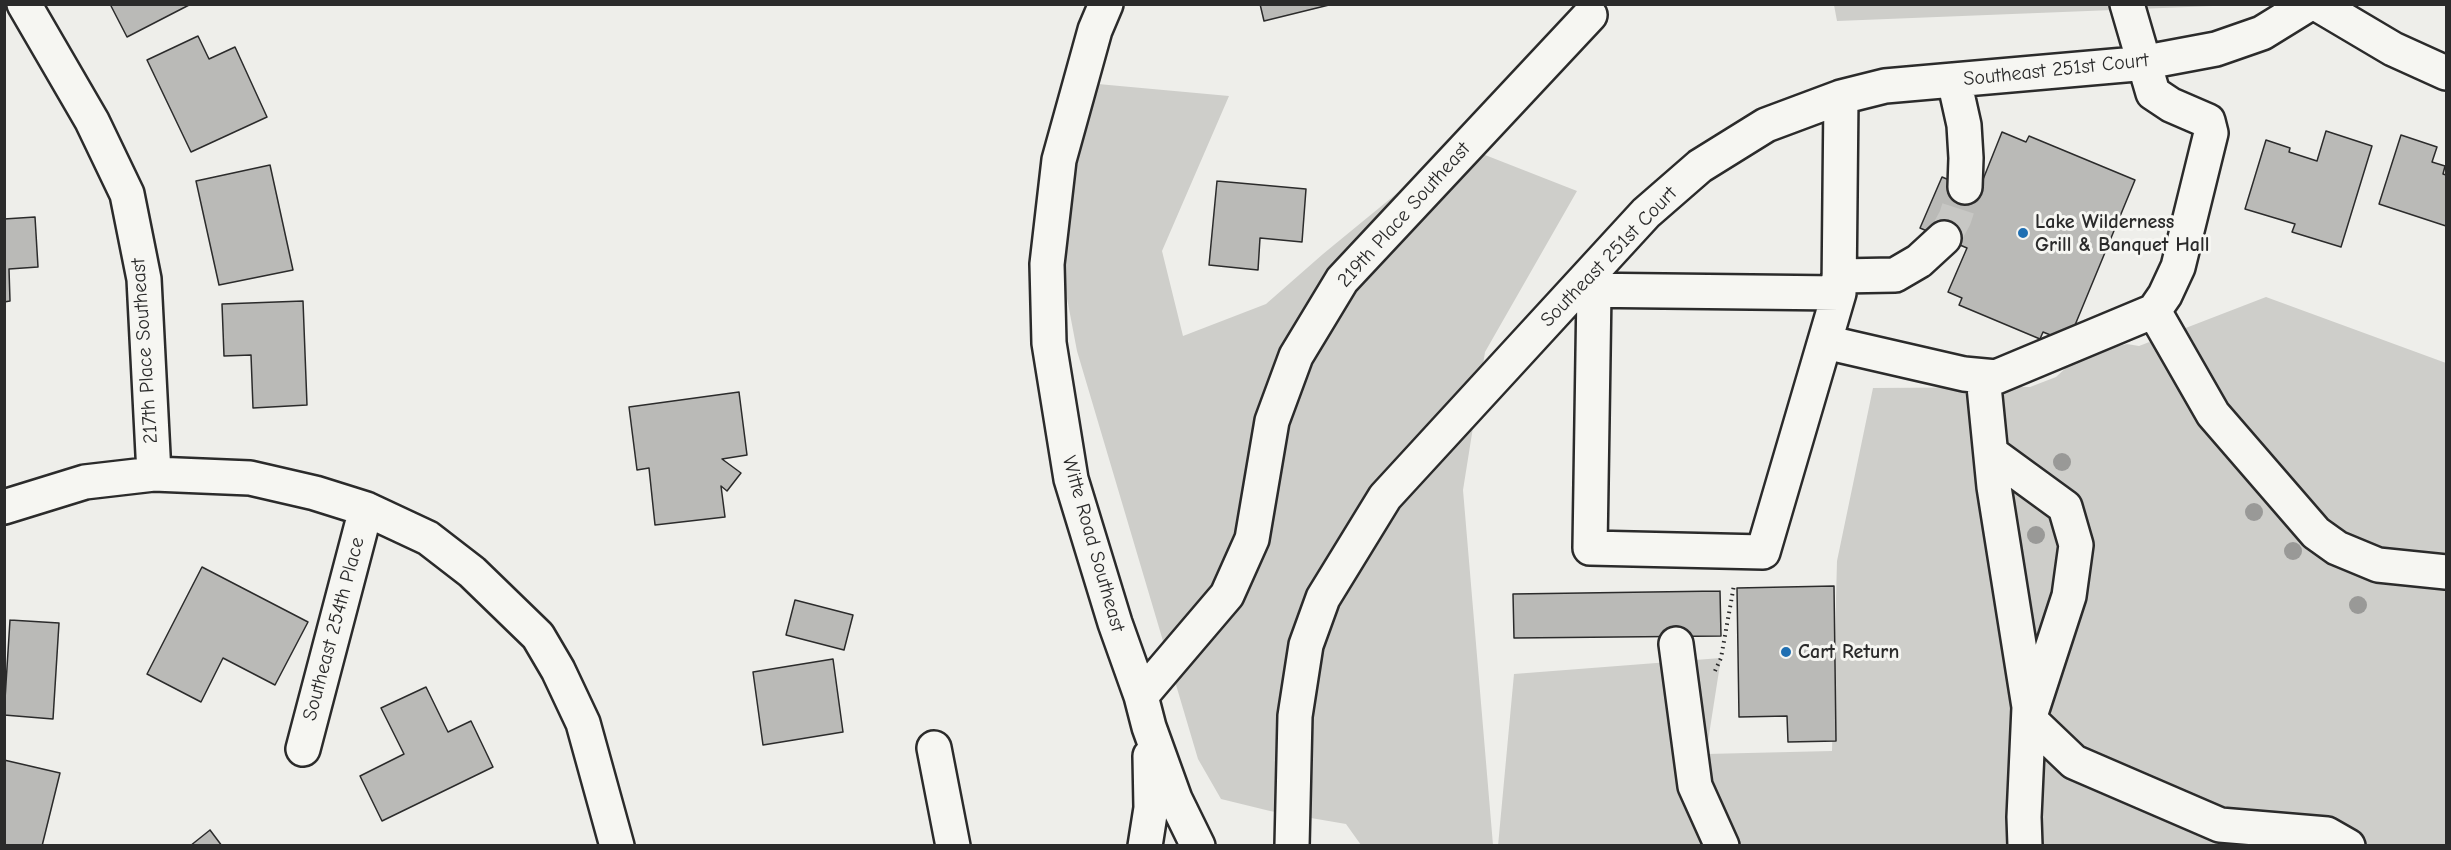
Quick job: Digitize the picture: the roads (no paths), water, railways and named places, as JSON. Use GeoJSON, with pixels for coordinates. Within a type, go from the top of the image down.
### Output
{"type":"FeatureCollection","features":[{"type":"Feature","properties":{"kind":"street","name":"217th Place Southeast"},"geometry":{"type":"LineString","coordinates":[[24,4],[92,121],[127,194],[144,279],[154,474]]}},
{"type":"Feature","properties":{"kind":"street","name":"Witte Road Southeast"},"geometry":{"type":"LineString","coordinates":[[1106,4],[1095,30],[1059,160],[1047,264],[1049,343],[1071,479],[1149,727],[1175,799],[1198,846]]}},
{"type":"Feature","properties":{"kind":"street"},"geometry":{"type":"LineString","coordinates":[[1825,342],[1964,374],[1996,377],[2154,311],[2165,295],[2178,267],[2211,133],[2208,121],[2171,105],[2153,93],[2127,4]]}},
{"type":"Feature","properties":{"kind":"street"},"geometry":{"type":"LineString","coordinates":[[2317,4],[2393,49],[2446,73]]}},
{"type":"Feature","properties":{"kind":"street","name":"Southeast 251st Court"},"geometry":{"type":"LineString","coordinates":[[1292,846],[1295,716],[1306,645],[1323,598],[1385,497],[1585,290],[1646,213],[1700,166],[1766,125],[1841,97],[1885,86],[2145,62],[2216,49],[2262,33],[2287,10]]}},
{"type":"Feature","properties":{"kind":"street","name":"219th Place Southeast"},"geometry":{"type":"LineString","coordinates":[[1141,696],[1227,595],[1252,539],[1272,422],[1296,356],[1342,280],[1590,15]]}},
{"type":"Feature","properties":{"kind":"street"},"geometry":{"type":"LineString","coordinates":[[1954,80],[1964,125],[1965,187]]}},
{"type":"Feature","properties":{"kind":"street"},"geometry":{"type":"LineString","coordinates":[[1841,97],[1839,284],[1825,342],[1763,552],[1590,548],[1585,290],[1839,284],[1895,275],[1919,261],[1944,238]]}},
{"type":"Feature","properties":{"kind":"street"},"geometry":{"type":"LineString","coordinates":[[2154,311],[2213,414],[2316,533],[2337,548],[2378,565],[2446,572]]}},
{"type":"Feature","properties":{"kind":"street"},"geometry":{"type":"LineString","coordinates":[[1983,376],[1991,453],[2029,707],[2024,817],[2025,846]]}},
{"type":"Feature","properties":{"kind":"street"},"geometry":{"type":"LineString","coordinates":[[1991,453],[2065,507],[2076,545],[2069,596],[2029,719]]}},
{"type":"Feature","properties":{"kind":"street","name":"Southeast 254th Place"},"geometry":{"type":"LineString","coordinates":[[4,507],[85,482],[154,474],[250,478],[315,493],[366,509],[428,538],[472,572],[538,636],[558,670],[582,723],[617,846]]}},
{"type":"Feature","properties":{"kind":"street","name":"Southeast 254th Place"},"geometry":{"type":"LineString","coordinates":[[303,750],[366,509]]}},
{"type":"Feature","properties":{"kind":"street"},"geometry":{"type":"LineString","coordinates":[[1676,644],[1695,786],[1722,846]]}},
{"type":"Feature","properties":{"kind":"street"},"geometry":{"type":"LineString","coordinates":[[2029,719],[2074,762],[2220,825],[2327,834],[2348,846]]}},
{"type":"Feature","properties":{"kind":"street","name":"Witte Road Southeast"},"geometry":{"type":"LineString","coordinates":[[1145,846],[1151,808],[1149,727]]}},
{"type":"Feature","properties":{"kind":"street"},"geometry":{"type":"LineString","coordinates":[[934,748],[953,846]]}},
{"type":"Feature","properties":{"kind":"tunnel"},"geometry":{"type":"LineString","coordinates":[[1944,238],[1955,218],[1965,187]]}},
{"type":"Feature","properties":{"kind":"place","name":"Lake Wilderness Grill & Banquet Hall"},"geometry":{"type":"Point","coordinates":[2023,233]}},
{"type":"Feature","properties":{"kind":"place","name":"Cart Return"},"geometry":{"type":"Point","coordinates":[1786,652]}}]}
